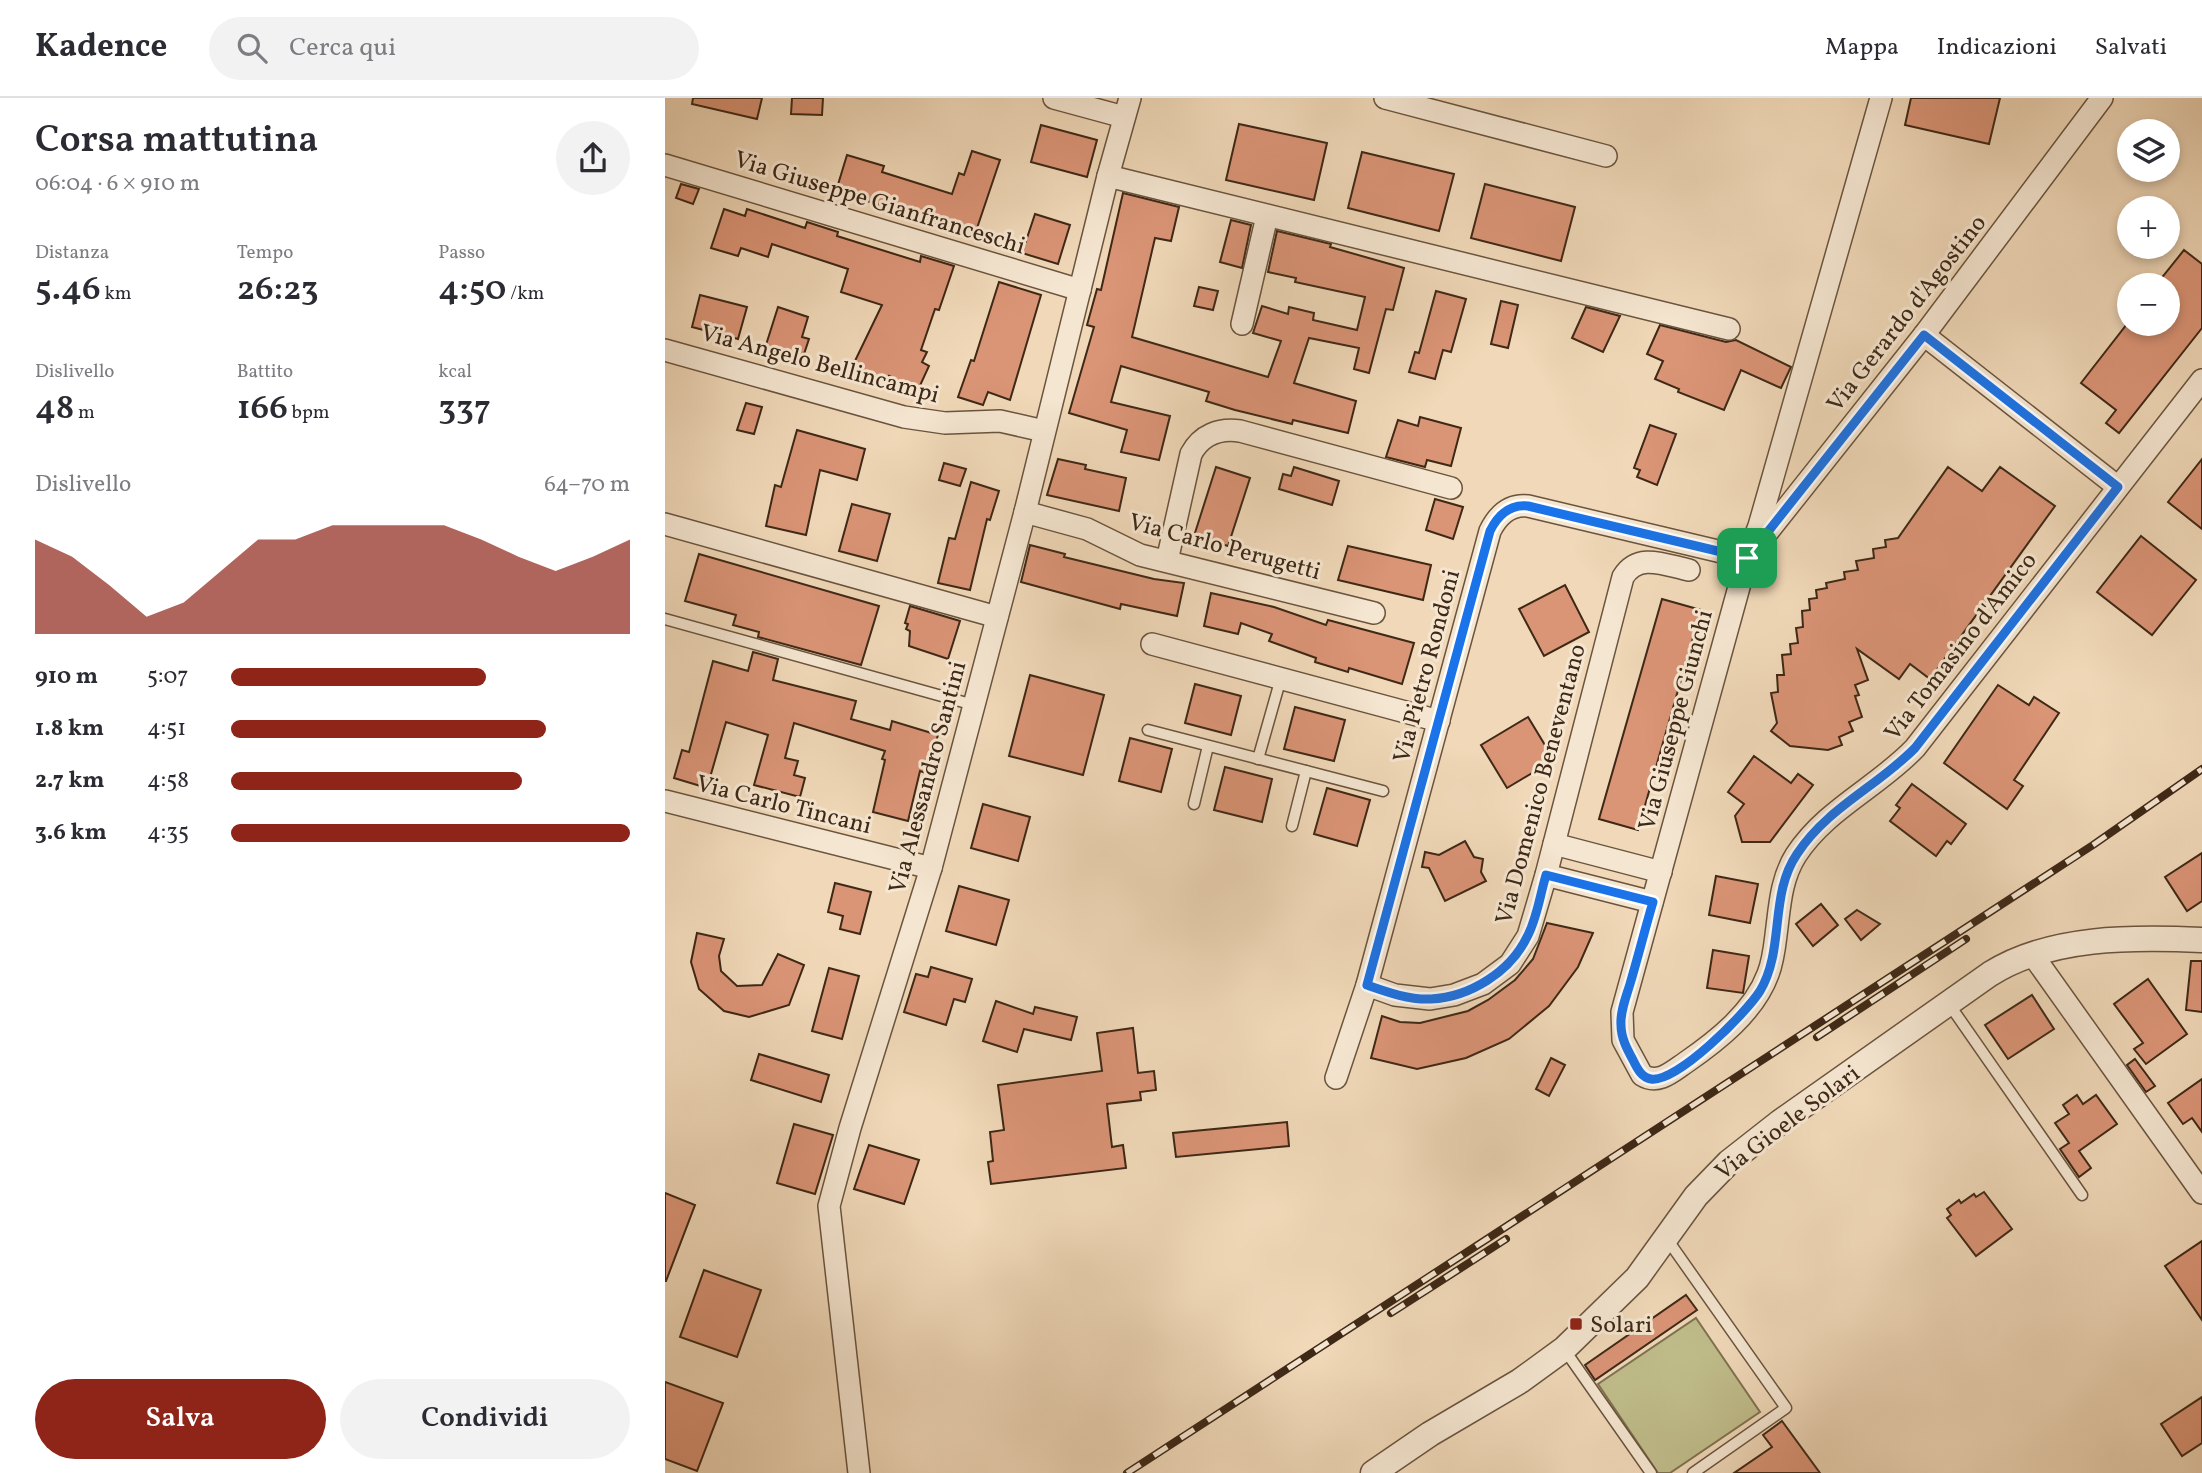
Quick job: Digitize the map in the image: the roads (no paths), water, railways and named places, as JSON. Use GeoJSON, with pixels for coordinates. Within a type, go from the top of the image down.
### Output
{"type":"FeatureCollection","features":[{"type":"Feature","properties":{"kind":"street"},"geometry":{"type":"LineString","coordinates":[[1053,98],[1127,108]]}},
{"type":"Feature","properties":{"kind":"street"},"geometry":{"type":"LineString","coordinates":[[1385,98],[1607,156]]}},
{"type":"Feature","properties":{"kind":"street","name":"Via Giuseppe Giunchi"},"geometry":{"type":"LineString","coordinates":[[1622,1034],[1622,1012],[1747,558],[1759,526],[1881,98]]}},
{"type":"Feature","properties":{"kind":"street","name":"Via Gerardo d'Agostino"},"geometry":{"type":"LineString","coordinates":[[1747,558],[1924,335],[2102,98]]}},
{"type":"Feature","properties":{"kind":"street","name":"Via Alessandro Santini"},"geometry":{"type":"LineString","coordinates":[[859,1473],[829,1206],[850,1128],[931,868],[1025,512],[1127,108]]}},
{"type":"Feature","properties":{"kind":"street","name":"Via Giuseppe Gianfranceschi"},"geometry":{"type":"LineString","coordinates":[[665,165],[1080,290]]}},
{"type":"Feature","properties":{"kind":"street"},"geometry":{"type":"LineString","coordinates":[[1108,176],[1729,329]]}},
{"type":"Feature","properties":{"kind":"street"},"geometry":{"type":"LineString","coordinates":[[1242,324],[1268,216]]}},
{"type":"Feature","properties":{"kind":"street"},"geometry":{"type":"LineString","coordinates":[[1924,335],[2118,487]]}},
{"type":"Feature","properties":{"kind":"street","name":"Via Angelo Bellincampi"},"geometry":{"type":"LineString","coordinates":[[665,350],[904,417],[945,423],[1000,421],[1044,431]]}},
{"type":"Feature","properties":{"kind":"street","name":"Via Tomasino d'Amico"},"geometry":{"type":"LineString","coordinates":[[1622,1034],[1640,1071],[1654,1079],[1666,1075],[1694,1056],[1735,1022],[1754,1000],[1769,973],[1782,889],[1796,855],[1843,805],[1893,770],[1915,748],[2202,380]]}},
{"type":"Feature","properties":{"kind":"street"},"geometry":{"type":"LineString","coordinates":[[1167,561],[1191,454],[1200,441],[1220,431],[1240,431],[1451,488]]}},
{"type":"Feature","properties":{"kind":"street","name":"Via Pietro Rondoni"},"geometry":{"type":"LineString","coordinates":[[1335,1078],[1367,985],[1490,531],[1501,515],[1512,508],[1533,507],[1747,558]]}},
{"type":"Feature","properties":{"kind":"street","name":"Via Carlo Perugetti"},"geometry":{"type":"LineString","coordinates":[[1025,512],[1087,529],[1132,552],[1374,613]]}},
{"type":"Feature","properties":{"kind":"street"},"geometry":{"type":"LineString","coordinates":[[665,524],[997,617]]}},
{"type":"Feature","properties":{"kind":"street","name":"Via Domenico Beneventano"},"geometry":{"type":"LineString","coordinates":[[1367,985],[1395,995],[1430,999],[1454,995],[1483,984],[1510,964],[1528,936],[1546,875],[1623,577],[1632,566],[1643,561],[1689,570]]}},
{"type":"Feature","properties":{"kind":"street"},"geometry":{"type":"LineString","coordinates":[[1152,644],[1439,721]]}},
{"type":"Feature","properties":{"kind":"street","name":"Via Carlo Tincani"},"geometry":{"type":"LineString","coordinates":[[665,801],[931,868]]}},
{"type":"Feature","properties":{"kind":"street"},"geometry":{"type":"LineString","coordinates":[[1554,844],[1661,872]]}},
{"type":"Feature","properties":{"kind":"street"},"geometry":{"type":"LineString","coordinates":[[1546,875],[1653,902]]}},
{"type":"Feature","properties":{"kind":"street","name":"Via Gioele Solari"},"geometry":{"type":"LineString","coordinates":[[1373,1473],[1430,1434],[1520,1381],[1564,1349],[1622,1293],[1667,1239],[1706,1185],[1745,1149],[1998,969],[2032,954],[2097,943],[2200,938]]}},
{"type":"Feature","properties":{"kind":"street"},"geometry":{"type":"LineString","coordinates":[[2032,954],[2202,1193]]}},
{"type":"Feature","properties":{"kind":"lane"},"geometry":{"type":"LineString","coordinates":[[665,619],[974,705]]}},
{"type":"Feature","properties":{"kind":"lane"},"geometry":{"type":"LineString","coordinates":[[1258,759],[1281,678]]}},
{"type":"Feature","properties":{"kind":"lane"},"geometry":{"type":"LineString","coordinates":[[1148,730],[1383,791]]}},
{"type":"Feature","properties":{"kind":"lane"},"geometry":{"type":"LineString","coordinates":[[1194,804],[1208,746]]}},
{"type":"Feature","properties":{"kind":"lane"},"geometry":{"type":"LineString","coordinates":[[1292,826],[1306,771]]}},
{"type":"Feature","properties":{"kind":"lane"},"geometry":{"type":"LineString","coordinates":[[1949,1004],[2082,1195]]}},
{"type":"Feature","properties":{"kind":"lane"},"geometry":{"type":"LineString","coordinates":[[1667,1239],[1786,1408],[1693,1473]]}},
{"type":"Feature","properties":{"kind":"lane"},"geometry":{"type":"LineString","coordinates":[[1564,1349],[1651,1473]]}},
{"type":"Feature","properties":{"kind":"railway"},"geometry":{"type":"LineString","coordinates":[[1127,1473],[2093,845],[2202,769]]}},
{"type":"Feature","properties":{"kind":"railway"},"geometry":{"type":"LineString","coordinates":[[1817,1037],[1966,939]]}},
{"type":"Feature","properties":{"kind":"railway"},"geometry":{"type":"LineString","coordinates":[[1391,1313],[1506,1239]]}},
{"type":"Feature","properties":{"kind":"place","name":"Solari"},"geometry":{"type":"Point","coordinates":[1576,1324]}}]}
